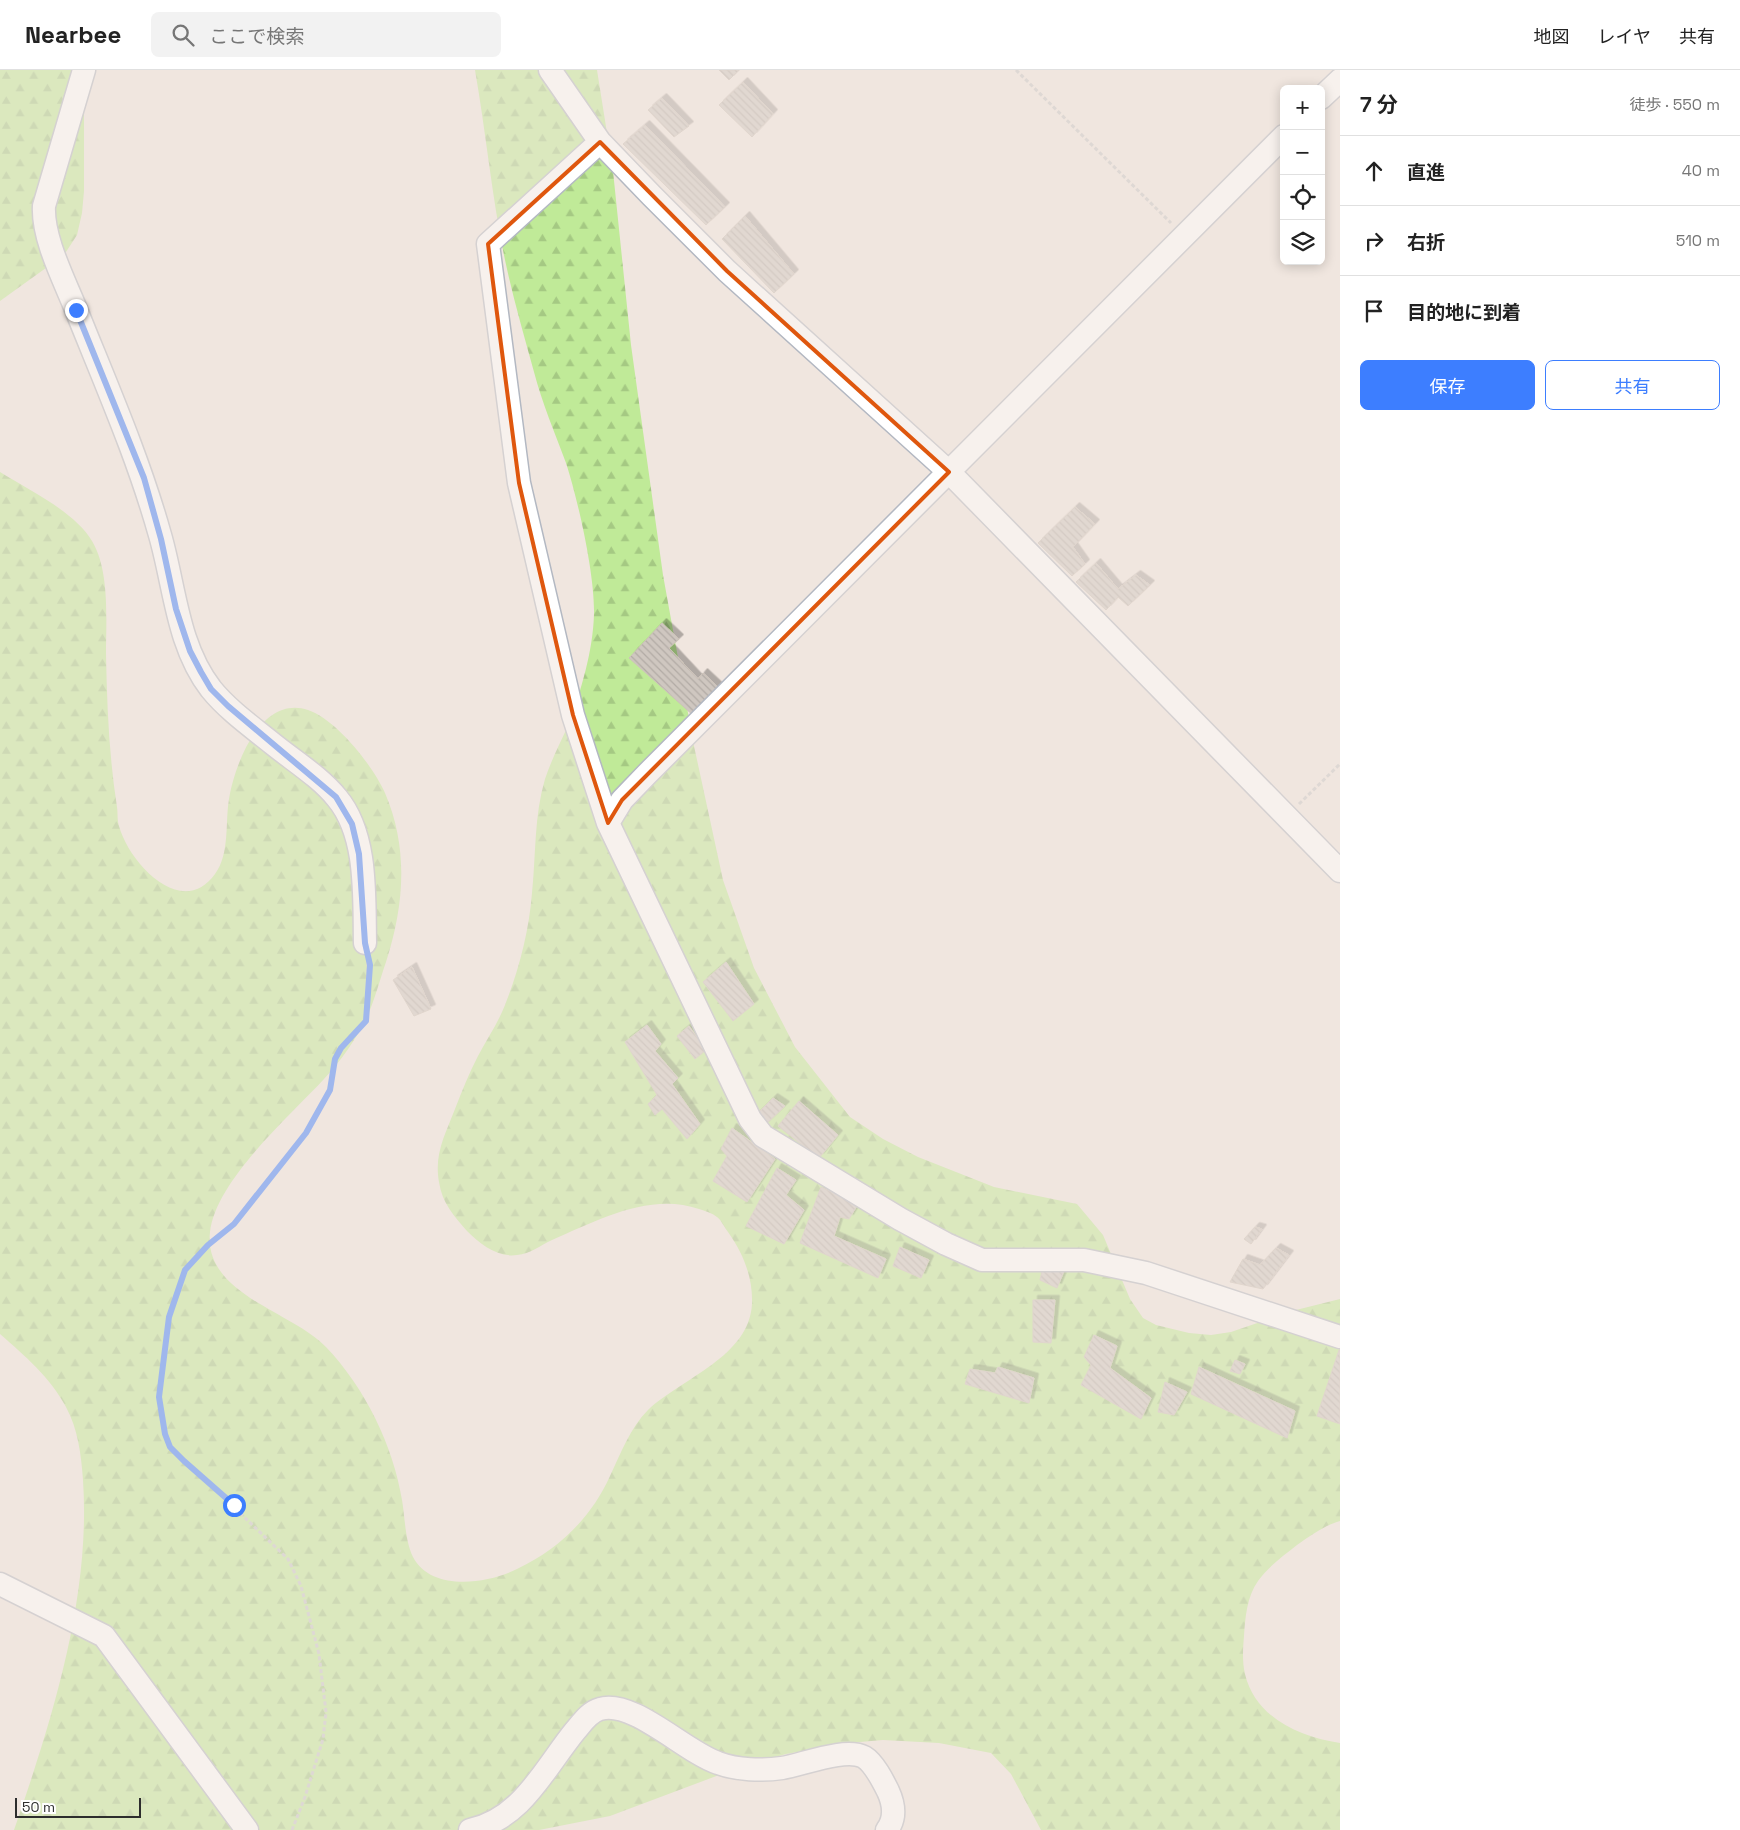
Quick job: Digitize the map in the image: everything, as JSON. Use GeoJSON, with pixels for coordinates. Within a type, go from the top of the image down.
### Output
{"type":"FeatureCollection","features":[{"type":"Feature","properties":{"kind":"street"},"geometry":{"type":"LineString","coordinates":[[84,70],[44,206],[46,229],[62,274],[144,478],[161,539],[176,609],[190,651],[211,689],[228,706],[311,774],[336,797],[346,811],[352,824],[359,854],[365,943]]}},
{"type":"Feature","properties":{"kind":"street"},"geometry":{"type":"LineString","coordinates":[[550,70],[600,142],[727,271],[949,472],[1340,871]]}},
{"type":"Feature","properties":{"kind":"street"},"geometry":{"type":"LineString","coordinates":[[1325,94],[1340,80]]}},
{"type":"Feature","properties":{"kind":"street"},"geometry":{"type":"LineString","coordinates":[[608,823],[628,794],[1280,140]]}},
{"type":"Feature","properties":{"kind":"street"},"geometry":{"type":"LineString","coordinates":[[600,142],[488,244],[519,483],[573,715],[608,823],[750,1119],[763,1136],[900,1219],[946,1244],[982,1260],[1084,1260],[1146,1273],[1340,1337]]}},
{"type":"Feature","properties":{"kind":"street"},"geometry":{"type":"LineString","coordinates":[[0,1584],[104,1636],[247,1830]]}},
{"type":"Feature","properties":{"kind":"street"},"geometry":{"type":"LineString","coordinates":[[470,1830],[497,1820],[524,1799],[551,1760],[583,1721],[598,1709],[605,1708],[626,1711],[641,1717],[702,1757],[720,1764],[766,1770],[848,1754],[864,1757],[871,1763],[886,1787],[894,1807],[892,1820],[887,1830]]}},
{"type":"Feature","properties":{"kind":"path"},"geometry":{"type":"LineString","coordinates":[[1016,70],[1184,236]]}},
{"type":"Feature","properties":{"kind":"path"},"geometry":{"type":"LineString","coordinates":[[1286,817],[1340,764]]}},
{"type":"Feature","properties":{"kind":"path"},"geometry":{"type":"LineString","coordinates":[[292,1830],[305,1798],[323,1739],[326,1712],[319,1654],[302,1586],[288,1558],[170,1447],[161,1418],[159,1397],[169,1317],[185,1270],[208,1245],[234,1224],[306,1133],[330,1090],[335,1059],[341,1048],[366,1021],[370,965],[365,943]]}},
{"type":"Feature","properties":{"kind":"highlighted area"},"geometry":{"type":"Polygon","coordinates":[[[600,142],[727,271],[949,472],[622,800],[608,823],[573,715],[519,483],[488,244],[600,142]]]}},
{"type":"Feature","properties":{"kind":"green space"},"geometry":{"type":"Polygon","coordinates":[[[0,70],[84,70],[84,191],[77,235],[64,255],[0,301],[0,70]]]}},
{"type":"Feature","properties":{"kind":"green space"},"geometry":{"type":"Polygon","coordinates":[[[475,70],[597,70],[613,171],[631,345],[663,575],[694,746],[723,880],[754,968],[795,1047],[850,1117],[883,1139],[918,1157],[994,1187],[1077,1204],[1103,1235],[1130,1299],[1143,1318],[1156,1325],[1189,1333],[1211,1335],[1231,1332],[1292,1311],[1340,1299],[1340,1521],[1323,1528],[1297,1545],[1271,1566],[1258,1581],[1251,1593],[1247,1607],[1243,1664],[1250,1689],[1258,1702],[1269,1713],[1281,1722],[1309,1736],[1340,1743],[1340,1830],[1041,1830],[1011,1774],[991,1753],[939,1743],[883,1740],[848,1743],[786,1754],[743,1766],[610,1816],[539,1830],[14,1830],[42,1746],[66,1658],[75,1614],[84,1524],[81,1461],[76,1433],[70,1415],[60,1396],[45,1377],[0,1334],[0,472],[63,511],[84,530],[98,553],[106,596],[108,712],[118,824],[134,856],[145,870],[158,881],[173,889],[187,891],[202,887],[215,874],[220,866],[225,848],[229,799],[237,768],[253,735],[264,722],[277,713],[291,708],[308,710],[331,723],[353,745],[372,770],[385,793],[393,814],[401,856],[400,899],[392,941],[370,1010],[348,1050],[336,1065],[274,1130],[239,1171],[215,1212],[210,1232],[212,1253],[220,1271],[234,1286],[252,1299],[311,1334],[326,1347],[353,1380],[365,1399],[392,1459],[402,1500],[408,1544],[413,1557],[421,1568],[433,1576],[446,1580],[476,1581],[505,1574],[547,1552],[572,1531],[593,1505],[602,1491],[626,1441],[648,1410],[662,1398],[712,1365],[727,1352],[739,1338],[748,1322],[752,1294],[746,1266],[738,1248],[722,1222],[711,1213],[681,1205],[643,1206],[587,1224],[526,1253],[510,1255],[490,1249],[467,1231],[449,1209],[439,1182],[438,1162],[444,1136],[478,1056],[502,1012],[519,964],[531,907],[537,821],[541,793],[547,772],[568,726],[582,685],[589,656],[594,614],[589,559],[576,497],[566,463],[537,384],[505,260],[496,213],[475,70]]]}},
{"type":"Feature","properties":{"kind":"building"},"geometry":{"type":"Polygon","coordinates":[[[719,70],[739,70],[729,80],[719,70]]]}},
{"type":"Feature","properties":{"kind":"building"},"geometry":{"type":"Polygon","coordinates":[[[743,82],[773,114],[752,137],[719,105],[743,82]]]}},
{"type":"Feature","properties":{"kind":"building"},"geometry":{"type":"Polygon","coordinates":[[[662,98],[689,126],[674,137],[648,110],[662,98]]]}},
{"type":"Feature","properties":{"kind":"building"},"geometry":{"type":"Polygon","coordinates":[[[645,125],[725,207],[706,225],[623,144],[645,125]]]}},
{"type":"Feature","properties":{"kind":"building"},"geometry":{"type":"Polygon","coordinates":[[[745,216],[794,274],[774,293],[722,239],[745,216]]]}},
{"type":"Feature","properties":{"kind":"building"},"geometry":{"type":"Polygon","coordinates":[[[1075,507],[1095,524],[1073,547],[1085,564],[1072,576],[1038,543],[1075,507]]]}},
{"type":"Feature","properties":{"kind":"building"},"geometry":{"type":"Polygon","coordinates":[[[1096,563],[1118,589],[1136,575],[1150,585],[1128,606],[1118,597],[1106,610],[1076,582],[1096,563]]]}},
{"type":"Feature","properties":{"kind":"building"},"geometry":{"type":"Polygon","coordinates":[[[662,623],[679,639],[669,648],[698,679],[703,673],[721,690],[694,716],[629,658],[662,623]]]}},
{"type":"Feature","properties":{"kind":"building"},"geometry":{"type":"Polygon","coordinates":[[[726,962],[754,1004],[733,1021],[703,982],[726,962]]]}},
{"type":"Feature","properties":{"kind":"building"},"geometry":{"type":"Polygon","coordinates":[[[412,967],[431,1009],[414,1016],[393,980],[412,967]]]}},
{"type":"Feature","properties":{"kind":"building"},"geometry":{"type":"Polygon","coordinates":[[[647,1025],[661,1044],[655,1051],[678,1078],[672,1084],[700,1124],[687,1139],[662,1109],[655,1115],[648,1104],[657,1095],[625,1042],[647,1025]]]}},
{"type":"Feature","properties":{"kind":"building"},"geometry":{"type":"Polygon","coordinates":[[[689,1026],[706,1050],[695,1059],[677,1036],[689,1026]]]}},
{"type":"Feature","properties":{"kind":"building"},"geometry":{"type":"Polygon","coordinates":[[[773,1098],[785,1106],[764,1126],[754,1117],[773,1098]]]}},
{"type":"Feature","properties":{"kind":"building"},"geometry":{"type":"Polygon","coordinates":[[[799,1101],[838,1135],[819,1158],[778,1126],[799,1101]]]}},
{"type":"Feature","properties":{"kind":"building"},"geometry":{"type":"Polygon","coordinates":[[[732,1128],[775,1159],[747,1202],[713,1181],[727,1156],[721,1149],[732,1128]]]}},
{"type":"Feature","properties":{"kind":"building"},"geometry":{"type":"Polygon","coordinates":[[[777,1168],[796,1180],[786,1195],[804,1210],[784,1244],[746,1226],[777,1168]]]}},
{"type":"Feature","properties":{"kind":"building"},"geometry":{"type":"Polygon","coordinates":[[[821,1187],[858,1204],[849,1219],[840,1217],[834,1236],[886,1259],[878,1278],[800,1243],[821,1187]]]}},
{"type":"Feature","properties":{"kind":"building"},"geometry":{"type":"Polygon","coordinates":[[[1255,1227],[1262,1229],[1251,1244],[1244,1239],[1255,1227]]]}},
{"type":"Feature","properties":{"kind":"building"},"geometry":{"type":"Polygon","coordinates":[[[900,1247],[929,1260],[921,1278],[893,1266],[900,1247]]]}},
{"type":"Feature","properties":{"kind":"building"},"geometry":{"type":"Polygon","coordinates":[[[1276,1248],[1289,1255],[1263,1289],[1230,1282],[1243,1259],[1260,1265],[1276,1248]]]}},
{"type":"Feature","properties":{"kind":"building"},"geometry":{"type":"Polygon","coordinates":[[[1043,1266],[1064,1271],[1057,1288],[1040,1280],[1043,1266]]]}},
{"type":"Feature","properties":{"kind":"building"},"geometry":{"type":"Polygon","coordinates":[[[1033,1300],[1055,1300],[1051,1343],[1033,1342],[1033,1300]]]}},
{"type":"Feature","properties":{"kind":"building"},"geometry":{"type":"Polygon","coordinates":[[[1094,1335],[1117,1346],[1110,1368],[1151,1398],[1141,1419],[1081,1385],[1091,1365],[1084,1357],[1094,1335]]]}},
{"type":"Feature","properties":{"kind":"building"},"geometry":{"type":"Polygon","coordinates":[[[1340,1350],[1340,1424],[1317,1416],[1340,1350]]]}},
{"type":"Feature","properties":{"kind":"building"},"geometry":{"type":"Polygon","coordinates":[[[1235,1360],[1245,1364],[1240,1374],[1230,1371],[1235,1360]]]}},
{"type":"Feature","properties":{"kind":"building"},"geometry":{"type":"Polygon","coordinates":[[[998,1367],[1034,1378],[1029,1403],[965,1384],[970,1369],[995,1373],[998,1367]]]}},
{"type":"Feature","properties":{"kind":"building"},"geometry":{"type":"Polygon","coordinates":[[[1199,1367],[1295,1411],[1287,1438],[1191,1394],[1199,1367]]]}},
{"type":"Feature","properties":{"kind":"building"},"geometry":{"type":"Polygon","coordinates":[[[1165,1382],[1187,1392],[1174,1415],[1158,1412],[1165,1382]]]}},
{"type":"Feature","properties":{"kind":"route"},"geometry":{"type":"LineString","coordinates":[[76,310],[144,478],[161,539],[176,609],[190,651],[211,689],[228,706],[336,797],[352,824],[359,854],[364,905],[365,943],[370,965],[366,1021],[362,1028],[341,1048],[335,1059],[330,1090],[306,1133],[234,1224],[194,1258],[185,1270],[169,1317],[159,1397],[165,1434],[170,1447],[234,1505]]}}]}
